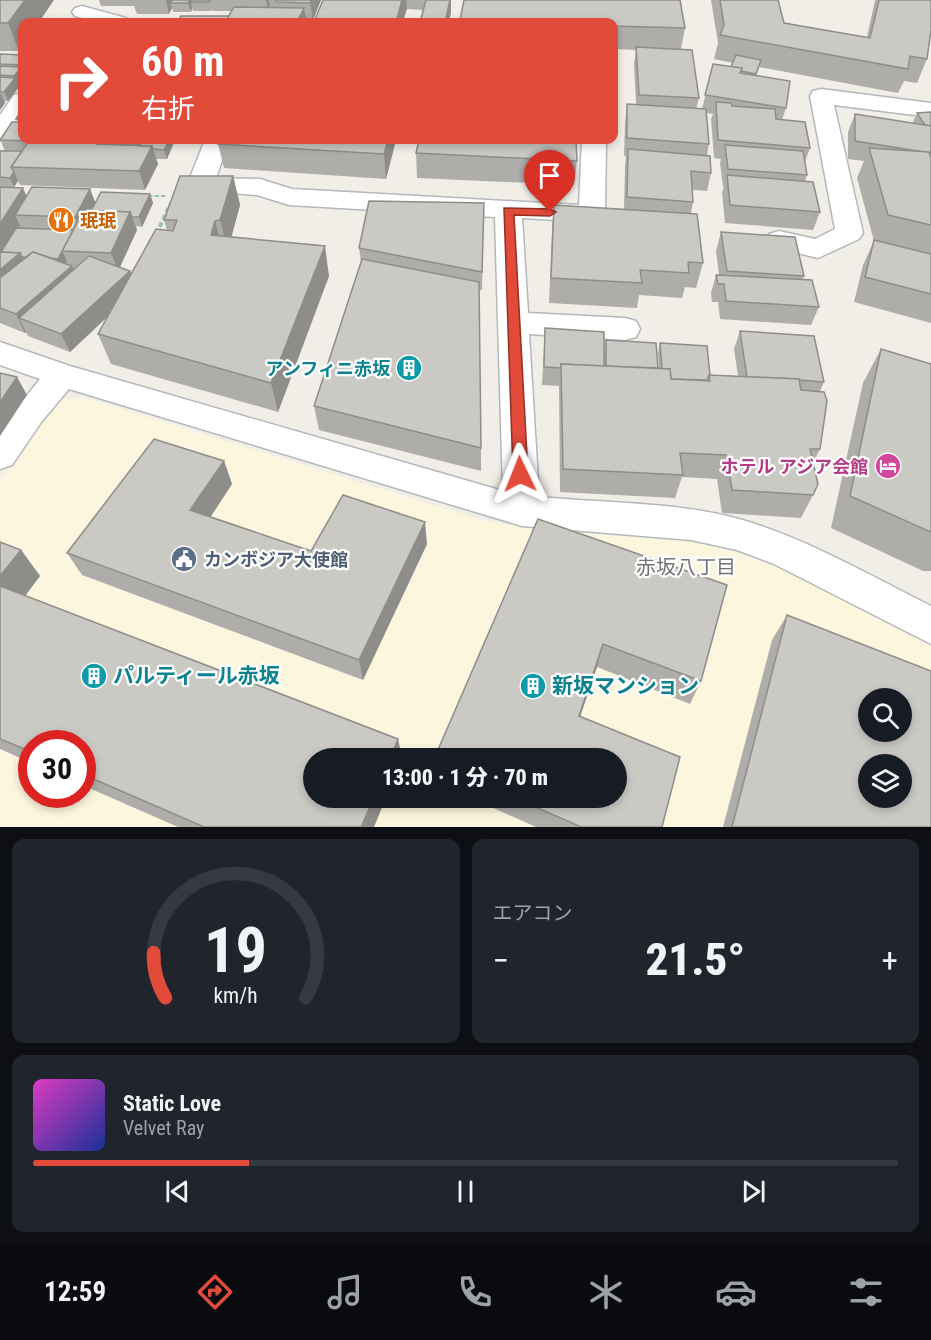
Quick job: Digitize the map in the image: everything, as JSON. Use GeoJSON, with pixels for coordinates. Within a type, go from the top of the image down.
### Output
{"type":"FeatureCollection","features":[{"type":"Feature","properties":{"kind":"street"},"geometry":{"type":"LineString","coordinates":[[81,11],[105,18]]}},
{"type":"Feature","properties":{"kind":"street"},"geometry":{"type":"LineString","coordinates":[[779,240],[818,256],[849,233],[820,96],[931,110]]}},
{"type":"Feature","properties":{"kind":"street"},"geometry":{"type":"LineString","coordinates":[[0,133],[18,106]]}},
{"type":"Feature","properties":{"kind":"street"},"geometry":{"type":"LineString","coordinates":[[215,144],[200,185],[260,187],[289,197],[592,214],[594,144]]}},
{"type":"Feature","properties":{"kind":"street"},"geometry":{"type":"LineString","coordinates":[[508,211],[522,512]]}},
{"type":"Feature","properties":{"kind":"street"},"geometry":{"type":"LineString","coordinates":[[513,323],[625,329]]}},
{"type":"Feature","properties":{"kind":"street"},"geometry":{"type":"LineString","coordinates":[[0,353],[62,375],[522,512],[691,525],[739,535],[787,554],[931,626]]}},
{"type":"Feature","properties":{"kind":"street"},"geometry":{"type":"LineString","coordinates":[[0,455],[30,412],[62,375]]}},
{"type":"Feature","properties":{"kind":"path"},"geometry":{"type":"LineString","coordinates":[[139,196],[174,196],[155,235]]}},
{"type":"Feature","properties":{"kind":"shaded area"},"geometry":{"type":"Polygon","coordinates":[[[87,398],[482,520],[512,525],[701,541],[757,555],[931,641],[931,827],[0,827],[0,481],[47,413],[64,399],[87,398]]]}},
{"type":"Feature","properties":{"kind":"building"},"geometry":{"type":"Polygon","coordinates":[[[0,0],[25,0],[8,23],[0,23],[0,0]]]}},
{"type":"Feature","properties":{"kind":"building"},"geometry":{"type":"Polygon","coordinates":[[[172,0],[190,0],[188,3],[170,3],[172,0]]]}},
{"type":"Feature","properties":{"kind":"building"},"geometry":{"type":"Polygon","coordinates":[[[192,0],[210,0],[209,2],[191,2],[192,0]]]}},
{"type":"Feature","properties":{"kind":"building"},"geometry":{"type":"Polygon","coordinates":[[[276,0],[312,0],[310,3],[276,2],[276,0]]]}},
{"type":"Feature","properties":{"kind":"building"},"geometry":{"type":"Polygon","coordinates":[[[323,0],[402,0],[397,18],[316,18],[323,0]]]}},
{"type":"Feature","properties":{"kind":"building"},"geometry":{"type":"Polygon","coordinates":[[[426,0],[450,0],[446,18],[421,18],[426,0]]]}},
{"type":"Feature","properties":{"kind":"building"},"geometry":{"type":"Polygon","coordinates":[[[464,0],[680,0],[685,28],[618,26],[618,18],[460,18],[464,0]]]}},
{"type":"Feature","properties":{"kind":"building"},"geometry":{"type":"Polygon","coordinates":[[[720,0],[778,0],[784,23],[870,38],[879,0],[931,0],[931,30],[927,59],[910,56],[908,69],[720,35],[724,25],[720,0]]]}},
{"type":"Feature","properties":{"kind":"building"},"geometry":{"type":"Polygon","coordinates":[[[234,7],[304,8],[299,18],[227,18],[234,7]]]}},
{"type":"Feature","properties":{"kind":"building"},"geometry":{"type":"Polygon","coordinates":[[[181,16],[229,16],[228,18],[180,18],[181,16]]]}},
{"type":"Feature","properties":{"kind":"building"},"geometry":{"type":"Polygon","coordinates":[[[636,47],[692,50],[699,98],[639,95],[636,47]]]}},
{"type":"Feature","properties":{"kind":"building"},"geometry":{"type":"Polygon","coordinates":[[[0,54],[18,55],[18,65],[0,64],[0,54]]]}},
{"type":"Feature","properties":{"kind":"building"},"geometry":{"type":"Polygon","coordinates":[[[736,55],[761,60],[756,74],[741,71],[742,68],[731,67],[736,55]]]}},
{"type":"Feature","properties":{"kind":"building"},"geometry":{"type":"Polygon","coordinates":[[[713,64],[742,68],[740,73],[790,81],[786,108],[705,95],[713,64]]]}},
{"type":"Feature","properties":{"kind":"building"},"geometry":{"type":"Polygon","coordinates":[[[0,66],[18,67],[18,72],[14,76],[0,75],[0,66]]]}},
{"type":"Feature","properties":{"kind":"building"},"geometry":{"type":"Polygon","coordinates":[[[0,77],[15,78],[4,92],[0,92],[0,77]]]}},
{"type":"Feature","properties":{"kind":"building"},"geometry":{"type":"Polygon","coordinates":[[[716,102],[731,103],[732,106],[775,109],[776,119],[805,122],[810,148],[718,140],[716,102]]]}},
{"type":"Feature","properties":{"kind":"building"},"geometry":{"type":"Polygon","coordinates":[[[627,104],[706,109],[709,144],[627,138],[627,104]]]}},
{"type":"Feature","properties":{"kind":"building"},"geometry":{"type":"Polygon","coordinates":[[[931,112],[931,126],[925,125],[917,113],[931,112]]]}},
{"type":"Feature","properties":{"kind":"building"},"geometry":{"type":"Polygon","coordinates":[[[855,114],[931,126],[931,153],[855,141],[855,114]]]}},
{"type":"Feature","properties":{"kind":"building"},"geometry":{"type":"Polygon","coordinates":[[[12,122],[18,122],[18,141],[0,140],[12,122]]]}},
{"type":"Feature","properties":{"kind":"building"},"geometry":{"type":"Polygon","coordinates":[[[27,144],[152,146],[139,171],[11,167],[27,144]]]}},
{"type":"Feature","properties":{"kind":"building"},"geometry":{"type":"Polygon","coordinates":[[[141,144],[167,144],[164,150],[153,149],[152,146],[140,146],[141,144]]]}},
{"type":"Feature","properties":{"kind":"building"},"geometry":{"type":"Polygon","coordinates":[[[218,144],[387,144],[384,154],[218,144]]]}},
{"type":"Feature","properties":{"kind":"building"},"geometry":{"type":"Polygon","coordinates":[[[418,144],[576,144],[577,161],[416,153],[418,144]]]}},
{"type":"Feature","properties":{"kind":"building"},"geometry":{"type":"Polygon","coordinates":[[[725,145],[803,151],[807,175],[728,169],[725,145]]]}},
{"type":"Feature","properties":{"kind":"building"},"geometry":{"type":"Polygon","coordinates":[[[869,148],[929,152],[931,158],[931,225],[888,215],[869,148]]]}},
{"type":"Feature","properties":{"kind":"building"},"geometry":{"type":"Polygon","coordinates":[[[628,149],[710,156],[711,173],[691,171],[693,202],[627,197],[628,149]]]}},
{"type":"Feature","properties":{"kind":"building"},"geometry":{"type":"Polygon","coordinates":[[[0,151],[22,151],[11,167],[14,172],[10,178],[0,177],[0,151]]]}},
{"type":"Feature","properties":{"kind":"building"},"geometry":{"type":"Polygon","coordinates":[[[727,175],[813,182],[820,212],[730,205],[727,175]]]}},
{"type":"Feature","properties":{"kind":"building"},"geometry":{"type":"Polygon","coordinates":[[[180,176],[233,176],[220,220],[215,221],[211,235],[325,246],[271,383],[98,334],[156,229],[173,231],[177,220],[164,220],[180,176]]]}},
{"type":"Feature","properties":{"kind":"building"},"geometry":{"type":"Polygon","coordinates":[[[0,187],[23,188],[0,224],[0,187]]]}},
{"type":"Feature","properties":{"kind":"building"},"geometry":{"type":"Polygon","coordinates":[[[32,187],[90,189],[75,217],[15,215],[32,187]]]}},
{"type":"Feature","properties":{"kind":"building"},"geometry":{"type":"Polygon","coordinates":[[[101,192],[150,194],[139,217],[132,217],[130,212],[91,211],[101,192]]]}},
{"type":"Feature","properties":{"kind":"building"},"geometry":{"type":"Polygon","coordinates":[[[369,201],[484,203],[482,272],[359,248],[369,201]]]}},
{"type":"Feature","properties":{"kind":"building"},"geometry":{"type":"Polygon","coordinates":[[[554,205],[697,214],[703,263],[688,262],[689,273],[640,270],[642,283],[551,278],[554,205]]]}},
{"type":"Feature","properties":{"kind":"building"},"geometry":{"type":"Polygon","coordinates":[[[84,210],[130,212],[111,253],[62,251],[84,210]]]}},
{"type":"Feature","properties":{"kind":"building"},"geometry":{"type":"Polygon","coordinates":[[[16,228],[73,230],[58,259],[33,252],[22,257],[20,253],[1,252],[16,228]]]}},
{"type":"Feature","properties":{"kind":"building"},"geometry":{"type":"Polygon","coordinates":[[[721,232],[795,237],[804,276],[727,271],[721,232]]]}},
{"type":"Feature","properties":{"kind":"building"},"geometry":{"type":"Polygon","coordinates":[[[874,240],[931,254],[931,294],[865,277],[874,240]]]}},
{"type":"Feature","properties":{"kind":"building"},"geometry":{"type":"Polygon","coordinates":[[[0,252],[20,253],[0,270],[0,252]]]}},
{"type":"Feature","properties":{"kind":"building"},"geometry":{"type":"Polygon","coordinates":[[[33,252],[72,266],[16,314],[0,308],[0,278],[33,252]]]}},
{"type":"Feature","properties":{"kind":"building"},"geometry":{"type":"Polygon","coordinates":[[[89,256],[130,271],[61,334],[19,318],[89,256]]]}},
{"type":"Feature","properties":{"kind":"building","name":"アンフィニ赤坂"},"geometry":{"type":"Polygon","coordinates":[[[362,259],[479,282],[481,448],[314,406],[362,259]]]}},
{"type":"Feature","properties":{"kind":"building"},"geometry":{"type":"Polygon","coordinates":[[[716,275],[812,280],[819,307],[726,301],[724,284],[718,284],[716,275]]]}},
{"type":"Feature","properties":{"kind":"building"},"geometry":{"type":"Polygon","coordinates":[[[545,328],[604,332],[604,366],[561,364],[561,368],[544,367],[545,328]]]}},
{"type":"Feature","properties":{"kind":"building"},"geometry":{"type":"Polygon","coordinates":[[[740,331],[814,336],[824,382],[747,377],[740,331]]]}},
{"type":"Feature","properties":{"kind":"building"},"geometry":{"type":"Polygon","coordinates":[[[606,340],[656,343],[658,368],[606,366],[606,340]]]}},
{"type":"Feature","properties":{"kind":"building"},"geometry":{"type":"Polygon","coordinates":[[[660,343],[707,346],[710,375],[707,380],[671,379],[670,369],[662,369],[660,343]]]}},
{"type":"Feature","properties":{"kind":"building","name":"ホテル アジア会館"},"geometry":{"type":"Polygon","coordinates":[[[881,349],[931,364],[931,532],[850,496],[881,349]]]}},
{"type":"Feature","properties":{"kind":"building"},"geometry":{"type":"Polygon","coordinates":[[[561,364],[670,369],[671,379],[710,381],[709,375],[799,379],[801,390],[824,392],[827,401],[820,449],[810,449],[818,484],[813,495],[732,490],[726,455],[680,453],[683,475],[563,469],[561,364]]]}},
{"type":"Feature","properties":{"kind":"building"},"geometry":{"type":"Polygon","coordinates":[[[0,373],[17,377],[0,402],[0,373]]]}},
{"type":"Feature","properties":{"kind":"building","name":"カンボジア大使館"},"geometry":{"type":"Polygon","coordinates":[[[154,439],[224,461],[190,510],[311,551],[343,495],[425,522],[359,660],[67,553],[154,439]]]}},
{"type":"Feature","properties":{"kind":"building","name":"新坂マンション"},"geometry":{"type":"Polygon","coordinates":[[[538,519],[727,585],[701,681],[603,644],[579,716],[680,757],[662,827],[581,827],[538,808],[627,808],[627,748],[439,748],[538,519]]]}},
{"type":"Feature","properties":{"kind":"building"},"geometry":{"type":"Polygon","coordinates":[[[0,542],[21,550],[0,576],[0,542]]]}},
{"type":"Feature","properties":{"kind":"building","name":"パルティール赤坂"},"geometry":{"type":"Polygon","coordinates":[[[0,586],[398,739],[394,748],[303,748],[303,808],[370,808],[361,827],[204,827],[96,780],[96,730],[18,730],[18,746],[0,739],[0,586]]]}},
{"type":"Feature","properties":{"kind":"building"},"geometry":{"type":"Polygon","coordinates":[[[787,615],[931,671],[931,827],[732,827],[787,615]]]}},
{"type":"Feature","properties":{"kind":"place","name":"珉珉"},"geometry":{"type":"Point","coordinates":[61,220]}},
{"type":"Feature","properties":{"kind":"place","name":"アンフィニ赤坂"},"geometry":{"type":"Point","coordinates":[409,368]}},
{"type":"Feature","properties":{"kind":"place","name":"ホテル アジア会館"},"geometry":{"type":"Point","coordinates":[888,466]}},
{"type":"Feature","properties":{"kind":"place","name":"カンボジア大使館"},"geometry":{"type":"Point","coordinates":[184,559]}},
{"type":"Feature","properties":{"kind":"place","name":"パルティール赤坂"},"geometry":{"type":"Point","coordinates":[94,676]}},
{"type":"Feature","properties":{"kind":"place","name":"新坂マンション"},"geometry":{"type":"Point","coordinates":[533,686]}},
{"type":"Feature","properties":{"kind":"district","name":"赤坂八丁目"},"geometry":{"type":"Point","coordinates":[686,567]}},
{"type":"Feature","properties":{"kind":"route"},"geometry":{"type":"LineString","coordinates":[[520,474],[508,211],[550,212]]}}]}
